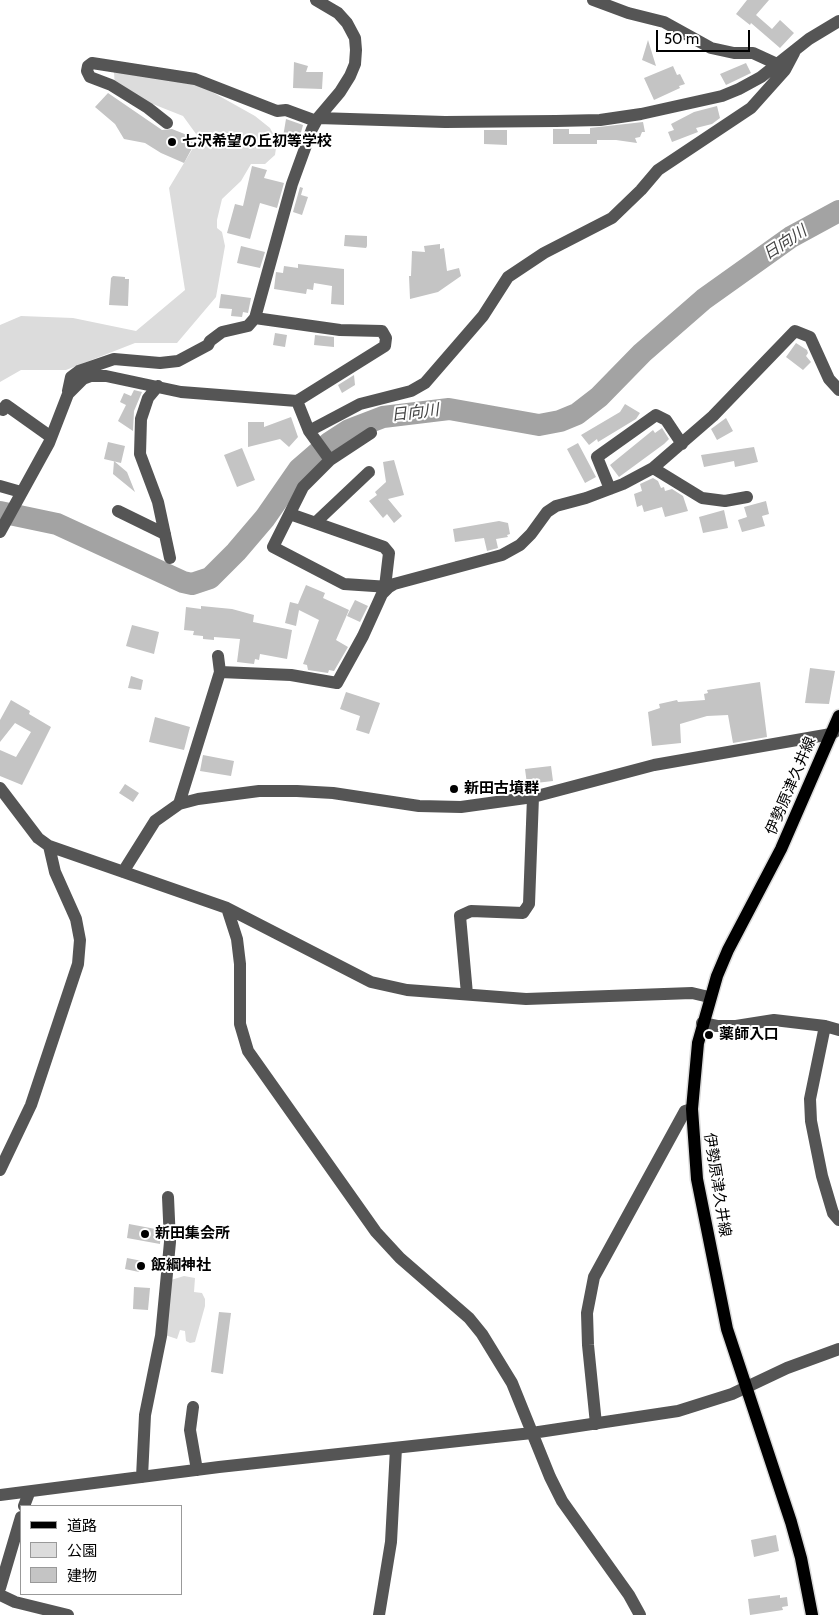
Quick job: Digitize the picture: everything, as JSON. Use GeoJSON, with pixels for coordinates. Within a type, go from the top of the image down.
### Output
{"type":"FeatureCollection","features":[{"type":"Feature","properties":{"kind":"main road","name":"伊勢原津久井線"},"geometry":{"type":"LineString","coordinates":[[812,1615],[801,1558],[791,1522],[727,1329],[699,1188],[694,1155],[692,1109],[695,1065],[702,1023],[709,997],[728,950],[781,849],[835,732],[839,716]]}},
{"type":"Feature","properties":{"kind":"street"},"geometry":{"type":"LineString","coordinates":[[3,527],[52,437],[68,394],[68,385],[72,377],[79,371],[114,359],[160,362],[178,361],[208,345],[222,332],[248,326],[255,318],[292,184],[317,119],[350,76],[355,64],[355,38],[347,23],[338,13],[316,0]]}},
{"type":"Feature","properties":{"kind":"street"},"geometry":{"type":"LineString","coordinates":[[593,0],[628,13],[664,22],[711,48],[753,53],[777,64]]}},
{"type":"Feature","properties":{"kind":"street"},"geometry":{"type":"LineString","coordinates":[[167,123],[148,108],[111,85],[90,77],[87,71],[92,63],[195,79],[278,111],[286,110],[317,119],[445,122],[600,120],[641,114],[722,96],[750,84],[796,49],[839,21]]}},
{"type":"Feature","properties":{"kind":"street"},"geometry":{"type":"LineString","coordinates":[[311,433],[360,404],[411,391],[425,382],[483,316],[508,277],[544,253],[612,218],[641,190],[658,170],[751,108],[786,70],[796,49]]}},
{"type":"Feature","properties":{"kind":"street"},"geometry":{"type":"LineString","coordinates":[[68,394],[83,379],[97,375],[181,392],[297,401],[385,346],[386,338],[382,331],[372,329],[340,330],[255,318]]}},
{"type":"Feature","properties":{"kind":"street"},"geometry":{"type":"LineString","coordinates":[[371,433],[328,458],[304,487],[273,547],[344,584],[387,587],[502,555],[520,545],[531,534],[547,512],[556,506],[610,489],[653,468],[713,416],[795,331],[810,337],[829,379],[839,390]]}},
{"type":"Feature","properties":{"kind":"street"},"geometry":{"type":"LineString","coordinates":[[158,386],[148,398],[141,419],[140,454],[158,502],[170,558]]}},
{"type":"Feature","properties":{"kind":"street"},"geometry":{"type":"LineString","coordinates":[[297,401],[311,433],[328,458]]}},
{"type":"Feature","properties":{"kind":"street"},"geometry":{"type":"LineString","coordinates":[[3,410],[6,405],[52,437]]}},
{"type":"Feature","properties":{"kind":"street"},"geometry":{"type":"LineString","coordinates":[[610,489],[597,457],[656,415],[666,420],[682,444]]}},
{"type":"Feature","properties":{"kind":"street"},"geometry":{"type":"LineString","coordinates":[[653,468],[702,498],[725,501],[747,497]]}},
{"type":"Feature","properties":{"kind":"street"},"geometry":{"type":"LineString","coordinates":[[315,523],[368,472]]}},
{"type":"Feature","properties":{"kind":"street"},"geometry":{"type":"LineString","coordinates":[[0,486],[21,492]]}},
{"type":"Feature","properties":{"kind":"street"},"geometry":{"type":"LineString","coordinates":[[118,511],[165,534]]}},
{"type":"Feature","properties":{"kind":"street"},"geometry":{"type":"LineString","coordinates":[[220,672],[292,675],[337,683],[387,587],[389,553],[384,547],[290,514]]}},
{"type":"Feature","properties":{"kind":"street"},"geometry":{"type":"LineString","coordinates":[[179,804],[220,672],[218,656]]}},
{"type":"Feature","properties":{"kind":"street"},"geometry":{"type":"LineString","coordinates":[[123,872],[155,822],[179,804],[198,799],[259,791],[333,793],[440,808],[533,797],[654,765],[835,732]]}},
{"type":"Feature","properties":{"kind":"street"},"geometry":{"type":"LineString","coordinates":[[0,788],[38,838],[49,846],[227,908],[371,982],[407,990],[526,999],[692,992],[709,997]]}},
{"type":"Feature","properties":{"kind":"street"},"geometry":{"type":"LineString","coordinates":[[467,994],[460,916],[471,911],[524,913],[529,904],[533,797]]}},
{"type":"Feature","properties":{"kind":"street"},"geometry":{"type":"LineString","coordinates":[[0,1170],[30,1105],[78,964],[80,940],[76,919],[55,872],[49,846]]}},
{"type":"Feature","properties":{"kind":"street"},"geometry":{"type":"LineString","coordinates":[[227,908],[237,939],[240,964],[240,1024],[248,1051],[376,1232],[400,1258],[469,1318],[482,1334],[512,1383],[562,1501],[629,1595],[640,1615]]}},
{"type":"Feature","properties":{"kind":"street"},"geometry":{"type":"LineString","coordinates":[[702,1023],[717,1026],[736,1026],[774,1020],[825,1026],[839,1030]]}},
{"type":"Feature","properties":{"kind":"street"},"geometry":{"type":"LineString","coordinates":[[825,1026],[810,1099],[811,1121],[822,1176],[833,1213],[839,1220]]}},
{"type":"Feature","properties":{"kind":"street"},"geometry":{"type":"LineString","coordinates":[[596,1424],[588,1345],[587,1313],[594,1277],[685,1112],[692,1109]]}},
{"type":"Feature","properties":{"kind":"street"},"geometry":{"type":"LineString","coordinates":[[142,1477],[144,1416],[161,1336],[168,1260],[168,1197]]}},
{"type":"Feature","properties":{"kind":"street"},"geometry":{"type":"LineString","coordinates":[[0,1495],[28,1493],[197,1470],[532,1432],[678,1411],[745,1388],[839,1349]]}},
{"type":"Feature","properties":{"kind":"street"},"geometry":{"type":"LineString","coordinates":[[193,1407],[190,1430],[197,1470]]}},
{"type":"Feature","properties":{"kind":"street"},"geometry":{"type":"LineString","coordinates":[[379,1615],[391,1542],[396,1448]]}},
{"type":"Feature","properties":{"kind":"street"},"geometry":{"type":"LineString","coordinates":[[24,1505],[28,1493]]}},
{"type":"Feature","properties":{"kind":"street"},"geometry":{"type":"LineString","coordinates":[[0,1588],[20,1520]]}},
{"type":"Feature","properties":{"kind":"street"},"geometry":{"type":"LineString","coordinates":[[0,1594],[15,1602],[68,1615]]}},
{"type":"Feature","properties":{"kind":"green space"},"geometry":{"type":"Polygon","coordinates":[[[114,72],[196,83],[255,116],[270,128],[277,141],[275,155],[265,164],[251,164],[241,181],[222,199],[217,228],[222,232],[225,246],[216,297],[177,343],[135,343],[66,370],[21,370],[0,382],[0,325],[21,316],[73,318],[136,331],[185,290],[169,188],[199,138],[183,116],[115,89],[114,72]]]}},
{"type":"Feature","properties":{"kind":"green space"},"geometry":{"type":"Polygon","coordinates":[[[184,1276],[195,1278],[194,1292],[202,1293],[205,1299],[205,1306],[195,1342],[190,1343],[186,1341],[185,1331],[180,1330],[177,1339],[165,1335],[171,1280],[184,1276]]]}},
{"type":"Feature","properties":{"kind":"building"},"geometry":{"type":"Polygon","coordinates":[[[747,0],[769,0],[756,15],[772,29],[780,20],[794,33],[780,48],[751,23],[750,25],[736,14],[747,0]]]}},
{"type":"Feature","properties":{"kind":"building"},"geometry":{"type":"Polygon","coordinates":[[[648,40],[656,66],[642,60],[648,40]]]}},
{"type":"Feature","properties":{"kind":"building"},"geometry":{"type":"Polygon","coordinates":[[[294,62],[308,66],[306,72],[323,72],[322,89],[293,88],[294,62]]]}},
{"type":"Feature","properties":{"kind":"building"},"geometry":{"type":"Polygon","coordinates":[[[746,63],[751,73],[726,85],[720,74],[746,63]]]}},
{"type":"Feature","properties":{"kind":"building"},"geometry":{"type":"Polygon","coordinates":[[[673,66],[677,75],[680,74],[685,84],[654,100],[644,78],[673,66]]]}},
{"type":"Feature","properties":{"kind":"building","name":"七沢希望の丘初等学校"},"geometry":{"type":"Polygon","coordinates":[[[108,93],[162,130],[172,129],[197,139],[184,163],[161,153],[145,143],[124,139],[115,124],[95,107],[108,93]]]}},
{"type":"Feature","properties":{"kind":"building"},"geometry":{"type":"Polygon","coordinates":[[[717,106],[720,118],[712,124],[696,128],[698,132],[672,142],[668,132],[674,130],[671,124],[694,112],[717,106]]]}},
{"type":"Feature","properties":{"kind":"building"},"geometry":{"type":"Polygon","coordinates":[[[286,119],[303,125],[299,140],[283,137],[286,119]]]}},
{"type":"Feature","properties":{"kind":"building"},"geometry":{"type":"Polygon","coordinates":[[[643,122],[645,132],[642,132],[640,137],[635,138],[637,143],[597,140],[597,144],[553,144],[553,129],[569,129],[569,134],[590,134],[590,128],[643,122]]]}},
{"type":"Feature","properties":{"kind":"building"},"geometry":{"type":"Polygon","coordinates":[[[484,130],[507,130],[507,145],[484,144],[484,130]]]}},
{"type":"Feature","properties":{"kind":"building"},"geometry":{"type":"Polygon","coordinates":[[[252,166],[267,170],[264,178],[284,183],[277,208],[260,203],[250,239],[227,233],[235,204],[243,206],[252,166]]]}},
{"type":"Feature","properties":{"kind":"building"},"geometry":{"type":"Polygon","coordinates":[[[300,187],[303,188],[301,195],[308,197],[302,215],[293,212],[300,187]]]}},
{"type":"Feature","properties":{"kind":"building"},"geometry":{"type":"Polygon","coordinates":[[[345,235],[367,236],[366,248],[344,246],[345,235]]]}},
{"type":"Feature","properties":{"kind":"building"},"geometry":{"type":"Polygon","coordinates":[[[440,244],[440,249],[444,248],[447,271],[459,268],[461,276],[438,292],[410,299],[409,276],[411,276],[412,251],[425,252],[424,246],[440,244]]]}},
{"type":"Feature","properties":{"kind":"building"},"geometry":{"type":"Polygon","coordinates":[[[241,246],[265,252],[260,268],[237,263],[241,246]]]}},
{"type":"Feature","properties":{"kind":"building"},"geometry":{"type":"Polygon","coordinates":[[[298,264],[344,269],[344,305],[331,304],[332,286],[314,283],[313,290],[307,289],[306,294],[274,289],[276,272],[283,273],[284,266],[298,268],[298,264]]]}},
{"type":"Feature","properties":{"kind":"building"},"geometry":{"type":"Polygon","coordinates":[[[113,276],[129,279],[128,306],[109,305],[111,278],[113,276]]]}},
{"type":"Feature","properties":{"kind":"building"},"geometry":{"type":"Polygon","coordinates":[[[221,294],[251,298],[248,313],[243,312],[242,317],[231,316],[232,309],[219,308],[221,294]]]}},
{"type":"Feature","properties":{"kind":"building"},"geometry":{"type":"Polygon","coordinates":[[[275,333],[287,335],[285,347],[273,345],[275,333]]]}},
{"type":"Feature","properties":{"kind":"building"},"geometry":{"type":"Polygon","coordinates":[[[315,335],[334,337],[334,347],[314,345],[315,335]]]}},
{"type":"Feature","properties":{"kind":"building"},"geometry":{"type":"Polygon","coordinates":[[[796,343],[807,350],[806,356],[811,362],[803,370],[786,357],[796,343]]]}},
{"type":"Feature","properties":{"kind":"building"},"geometry":{"type":"Polygon","coordinates":[[[354,375],[355,385],[342,393],[338,385],[354,375]]]}},
{"type":"Feature","properties":{"kind":"building"},"geometry":{"type":"Polygon","coordinates":[[[134,390],[142,392],[134,411],[133,431],[118,421],[126,405],[120,402],[124,393],[131,396],[134,390]]]}},
{"type":"Feature","properties":{"kind":"building"},"geometry":{"type":"Polygon","coordinates":[[[625,404],[640,413],[636,419],[598,442],[597,439],[589,445],[581,435],[620,412],[625,404]]]}},
{"type":"Feature","properties":{"kind":"building"},"geometry":{"type":"Polygon","coordinates":[[[291,417],[298,437],[289,447],[280,439],[248,447],[248,422],[264,422],[264,427],[291,417]]]}},
{"type":"Feature","properties":{"kind":"building"},"geometry":{"type":"Polygon","coordinates":[[[726,418],[733,431],[717,440],[711,429],[726,418]]]}},
{"type":"Feature","properties":{"kind":"building"},"geometry":{"type":"Polygon","coordinates":[[[662,428],[669,439],[619,477],[610,465],[653,430],[655,433],[662,428]]]}},
{"type":"Feature","properties":{"kind":"building"},"geometry":{"type":"Polygon","coordinates":[[[108,442],[125,446],[121,463],[104,459],[108,442]]]}},
{"type":"Feature","properties":{"kind":"building"},"geometry":{"type":"Polygon","coordinates":[[[578,443],[596,477],[585,483],[567,449],[578,443]]]}},
{"type":"Feature","properties":{"kind":"building"},"geometry":{"type":"Polygon","coordinates":[[[754,447],[758,462],[735,467],[734,461],[704,467],[701,455],[754,447]]]}},
{"type":"Feature","properties":{"kind":"building"},"geometry":{"type":"Polygon","coordinates":[[[242,448],[255,480],[237,487],[224,455],[242,448]]]}},
{"type":"Feature","properties":{"kind":"building"},"geometry":{"type":"Polygon","coordinates":[[[394,460],[404,495],[388,499],[402,516],[394,523],[387,514],[383,518],[369,501],[377,495],[375,492],[386,482],[383,462],[394,460]]]}},
{"type":"Feature","properties":{"kind":"building"},"geometry":{"type":"Polygon","coordinates":[[[114,461],[127,472],[135,492],[113,474],[114,461]]]}},
{"type":"Feature","properties":{"kind":"building"},"geometry":{"type":"Polygon","coordinates":[[[653,478],[658,481],[661,488],[664,487],[665,491],[672,489],[683,496],[688,511],[665,517],[662,507],[644,512],[642,505],[637,507],[634,494],[642,491],[640,484],[653,478]]]}},
{"type":"Feature","properties":{"kind":"building"},"geometry":{"type":"Polygon","coordinates":[[[766,501],[769,514],[762,516],[765,526],[742,532],[738,520],[747,517],[744,507],[766,501]]]}},
{"type":"Feature","properties":{"kind":"building"},"geometry":{"type":"Polygon","coordinates":[[[724,510],[728,528],[703,533],[699,517],[724,510]]]}},
{"type":"Feature","properties":{"kind":"building"},"geometry":{"type":"Polygon","coordinates":[[[499,521],[508,523],[510,534],[507,535],[508,537],[496,539],[498,548],[487,551],[484,538],[455,542],[453,529],[499,521]]]}},
{"type":"Feature","properties":{"kind":"building"},"geometry":{"type":"Polygon","coordinates":[[[306,585],[325,593],[323,598],[349,610],[336,640],[348,647],[334,671],[329,670],[328,673],[308,670],[307,665],[303,664],[319,620],[299,610],[296,626],[285,623],[290,602],[298,604],[306,585]]]}},
{"type":"Feature","properties":{"kind":"building"},"geometry":{"type":"Polygon","coordinates":[[[355,600],[368,606],[360,622],[347,616],[355,600]]]}},
{"type":"Feature","properties":{"kind":"building"},"geometry":{"type":"Polygon","coordinates":[[[201,606],[232,609],[254,615],[253,622],[292,630],[287,659],[260,654],[259,660],[255,659],[254,664],[237,662],[240,639],[214,637],[214,640],[203,639],[203,636],[193,635],[194,631],[184,630],[186,607],[201,609],[201,606]]]}},
{"type":"Feature","properties":{"kind":"building"},"geometry":{"type":"Polygon","coordinates":[[[132,625],[159,632],[154,654],[126,646],[132,625]]]}},
{"type":"Feature","properties":{"kind":"building"},"geometry":{"type":"Polygon","coordinates":[[[810,668],[835,671],[829,704],[805,703],[810,668]]]}},
{"type":"Feature","properties":{"kind":"building"},"geometry":{"type":"Polygon","coordinates":[[[131,676],[143,680],[141,690],[128,688],[131,676]]]}},
{"type":"Feature","properties":{"kind":"building"},"geometry":{"type":"Polygon","coordinates":[[[760,682],[767,737],[733,743],[728,715],[707,716],[680,724],[681,743],[652,746],[648,712],[660,708],[659,704],[677,700],[678,702],[705,700],[704,694],[708,693],[707,690],[760,682]]]}},
{"type":"Feature","properties":{"kind":"building"},"geometry":{"type":"Polygon","coordinates":[[[346,692],[380,703],[369,734],[356,730],[360,716],[340,709],[346,692]]]}},
{"type":"Feature","properties":{"kind":"building"},"geometry":{"type":"Polygon","coordinates":[[[11,700],[30,711],[29,714],[51,727],[22,785],[0,776],[0,750],[16,757],[31,732],[15,723],[0,742],[0,720],[11,700]]]}},
{"type":"Feature","properties":{"kind":"building"},"geometry":{"type":"Polygon","coordinates":[[[155,717],[190,727],[184,750],[149,742],[155,717]]]}},
{"type":"Feature","properties":{"kind":"building"},"geometry":{"type":"Polygon","coordinates":[[[203,755],[234,761],[231,776],[200,771],[203,755]]]}},
{"type":"Feature","properties":{"kind":"building"},"geometry":{"type":"Polygon","coordinates":[[[551,766],[553,781],[527,784],[525,769],[551,766]]]}},
{"type":"Feature","properties":{"kind":"building"},"geometry":{"type":"Polygon","coordinates":[[[125,784],[139,793],[133,802],[119,793],[125,784]]]}},
{"type":"Feature","properties":{"kind":"building","name":"新田集会所"},"geometry":{"type":"Polygon","coordinates":[[[129,1224],[161,1230],[160,1244],[127,1238],[129,1224]]]}},
{"type":"Feature","properties":{"kind":"building"},"geometry":{"type":"Polygon","coordinates":[[[127,1258],[142,1261],[139,1272],[125,1269],[127,1258]]]}},
{"type":"Feature","properties":{"kind":"building"},"geometry":{"type":"Polygon","coordinates":[[[134,1287],[150,1288],[148,1310],[133,1309],[134,1287]]]}},
{"type":"Feature","properties":{"kind":"building"},"geometry":{"type":"Polygon","coordinates":[[[219,1312],[231,1313],[223,1374],[211,1372],[219,1312]]]}},
{"type":"Feature","properties":{"kind":"building"},"geometry":{"type":"Polygon","coordinates":[[[776,1535],[779,1551],[754,1557],[751,1540],[776,1535]]]}},
{"type":"Feature","properties":{"kind":"building"},"geometry":{"type":"Polygon","coordinates":[[[780,1595],[780,1598],[787,1597],[788,1606],[782,1607],[783,1610],[750,1615],[748,1599],[780,1595]]]}},
{"type":"Feature","properties":{"kind":"waterway","name":"日向川"},"geometry":{"type":"LineString","coordinates":[[0,512],[57,524],[183,582],[192,584],[210,578],[236,552],[265,518],[299,469],[329,443],[349,430],[383,417],[449,409],[539,425],[560,421],[577,414],[599,397],[642,353],[704,299],[791,237],[839,211]]}},
{"type":"Feature","properties":{"kind":"place","name":"七沢希望の丘初等学校"},"geometry":{"type":"Point","coordinates":[172,142]}},
{"type":"Feature","properties":{"kind":"place","name":"新田古墳群"},"geometry":{"type":"Point","coordinates":[454,789]}},
{"type":"Feature","properties":{"kind":"place","name":"薬師入口"},"geometry":{"type":"Point","coordinates":[709,1035]}},
{"type":"Feature","properties":{"kind":"place","name":"新田集会所"},"geometry":{"type":"Point","coordinates":[145,1234]}},
{"type":"Feature","properties":{"kind":"place","name":"飯綱神社"},"geometry":{"type":"Point","coordinates":[141,1266]}}]}
